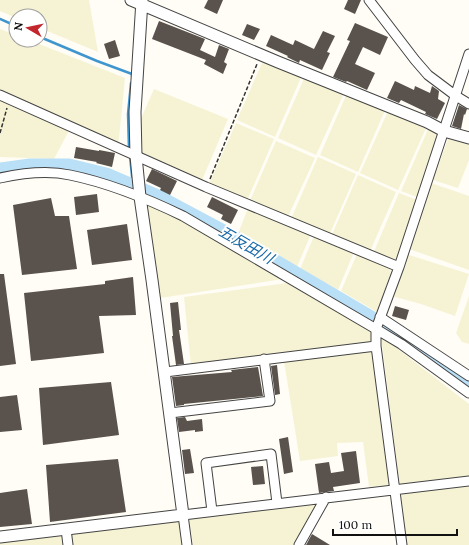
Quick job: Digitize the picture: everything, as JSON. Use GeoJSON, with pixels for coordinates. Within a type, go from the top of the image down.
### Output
{"type":"FeatureCollection","features":[{"type":"Feature","properties":{"kind":"street"},"geometry":{"type":"LineString","coordinates":[[131,0],[142,2],[261,55],[427,122],[444,131],[469,138]]}},
{"type":"Feature","properties":{"kind":"street"},"geometry":{"type":"LineString","coordinates":[[370,0],[428,75],[469,104]]}},
{"type":"Feature","properties":{"kind":"street"},"geometry":{"type":"LineString","coordinates":[[142,2],[131,154],[140,191],[187,545]]}},
{"type":"Feature","properties":{"kind":"street"},"geometry":{"type":"LineString","coordinates":[[402,545],[376,346],[376,328],[399,267],[469,54]]}},
{"type":"Feature","properties":{"kind":"street"},"geometry":{"type":"LineString","coordinates":[[0,96],[206,187],[399,267]]}},
{"type":"Feature","properties":{"kind":"street"},"geometry":{"type":"LineString","coordinates":[[0,178],[20,174],[48,173],[70,175],[99,183],[140,191],[154,202],[183,216],[376,328],[401,344],[469,393]]}},
{"type":"Feature","properties":{"kind":"street"},"geometry":{"type":"LineString","coordinates":[[380,317],[469,376]]}},
{"type":"Feature","properties":{"kind":"street"},"geometry":{"type":"LineString","coordinates":[[165,372],[376,346]]}},
{"type":"Feature","properties":{"kind":"street"},"geometry":{"type":"LineString","coordinates":[[170,414],[270,401],[264,359]]}},
{"type":"Feature","properties":{"kind":"street"},"geometry":{"type":"LineString","coordinates":[[212,511],[206,463],[271,454],[277,503]]}},
{"type":"Feature","properties":{"kind":"street"},"geometry":{"type":"LineString","coordinates":[[0,537],[469,481]]}},
{"type":"Feature","properties":{"kind":"street"},"geometry":{"type":"LineString","coordinates":[[299,545],[326,497]]}},
{"type":"Feature","properties":{"kind":"street"},"geometry":{"type":"LineString","coordinates":[[66,529],[68,545]]}},
{"type":"Feature","properties":{"kind":"path"},"geometry":{"type":"LineString","coordinates":[[206,187],[261,55]]}},
{"type":"Feature","properties":{"kind":"path"},"geometry":{"type":"LineString","coordinates":[[0,133],[10,100]]}},
{"type":"Feature","properties":{"kind":"shaded area"},"geometry":{"type":"Polygon","coordinates":[[[0,0],[89,0],[98,52],[48,31],[48,8],[8,8],[8,14],[0,11],[0,0]]]}},
{"type":"Feature","properties":{"kind":"shaded area"},"geometry":{"type":"Polygon","coordinates":[[[0,29],[8,32],[8,48],[48,48],[125,78],[118,148],[0,92],[0,29]]]}},
{"type":"Feature","properties":{"kind":"shaded area"},"geometry":{"type":"Polygon","coordinates":[[[265,56],[303,73],[275,137],[237,120],[265,56]]]}},
{"type":"Feature","properties":{"kind":"shaded area"},"geometry":{"type":"Polygon","coordinates":[[[306,74],[345,91],[316,155],[278,138],[306,74]]]}},
{"type":"Feature","properties":{"kind":"shaded area"},"geometry":{"type":"Polygon","coordinates":[[[154,89],[228,119],[200,185],[136,156],[139,123],[154,89]]]}},
{"type":"Feature","properties":{"kind":"shaded area"},"geometry":{"type":"Polygon","coordinates":[[[348,91],[386,108],[358,172],[320,155],[348,91]]]}},
{"type":"Feature","properties":{"kind":"shaded area"},"geometry":{"type":"Polygon","coordinates":[[[0,97],[71,127],[54,159],[0,157],[0,97]]]}},
{"type":"Feature","properties":{"kind":"shaded area"},"geometry":{"type":"Polygon","coordinates":[[[389,109],[427,126],[398,190],[360,173],[389,109]]]}},
{"type":"Feature","properties":{"kind":"shaded area"},"geometry":{"type":"Polygon","coordinates":[[[236,123],[274,139],[246,203],[208,186],[236,123]]]}},
{"type":"Feature","properties":{"kind":"shaded area"},"geometry":{"type":"Polygon","coordinates":[[[429,127],[439,132],[417,197],[401,191],[429,127]]]}},
{"type":"Feature","properties":{"kind":"shaded area"},"geometry":{"type":"Polygon","coordinates":[[[449,136],[469,143],[469,160],[458,188],[433,180],[449,136]]]}},
{"type":"Feature","properties":{"kind":"shaded area"},"geometry":{"type":"Polygon","coordinates":[[[276,141],[315,158],[286,221],[248,205],[276,141]]]}},
{"type":"Feature","properties":{"kind":"shaded area"},"geometry":{"type":"Polygon","coordinates":[[[318,157],[356,174],[328,238],[290,221],[318,157]]]}},
{"type":"Feature","properties":{"kind":"shaded area"},"geometry":{"type":"Polygon","coordinates":[[[358,175],[396,192],[368,256],[330,239],[358,175]]]}},
{"type":"Feature","properties":{"kind":"shaded area"},"geometry":{"type":"Polygon","coordinates":[[[431,183],[469,196],[469,270],[409,249],[431,183]]]}},
{"type":"Feature","properties":{"kind":"shaded area"},"geometry":{"type":"Polygon","coordinates":[[[140,193],[289,278],[154,299],[140,193]]]}},
{"type":"Feature","properties":{"kind":"shaded area"},"geometry":{"type":"Polygon","coordinates":[[[399,193],[417,200],[398,260],[394,263],[372,256],[399,193]]]}},
{"type":"Feature","properties":{"kind":"shaded area"},"geometry":{"type":"Polygon","coordinates":[[[248,208],[311,234],[297,267],[238,234],[248,208]]]}},
{"type":"Feature","properties":{"kind":"shaded area"},"geometry":{"type":"Polygon","coordinates":[[[314,236],[354,252],[338,290],[300,269],[314,236]]]}},
{"type":"Feature","properties":{"kind":"shaded area"},"geometry":{"type":"Polygon","coordinates":[[[357,254],[391,268],[391,272],[377,312],[341,291],[357,254]]]}},
{"type":"Feature","properties":{"kind":"shaded area"},"geometry":{"type":"Polygon","coordinates":[[[406,254],[469,274],[455,316],[421,304],[388,295],[406,254]]]}},
{"type":"Feature","properties":{"kind":"shaded area"},"geometry":{"type":"Polygon","coordinates":[[[295,282],[372,331],[371,343],[191,366],[184,297],[295,282]]]}},
{"type":"Feature","properties":{"kind":"shaded area"},"geometry":{"type":"Polygon","coordinates":[[[469,296],[469,344],[462,342],[456,333],[469,296]]]}},
{"type":"Feature","properties":{"kind":"shaded area"},"geometry":{"type":"Polygon","coordinates":[[[381,336],[469,404],[469,545],[407,545],[381,336]]]}},
{"type":"Feature","properties":{"kind":"shaded area"},"geometry":{"type":"Polygon","coordinates":[[[372,350],[389,485],[369,487],[363,442],[337,443],[338,456],[300,461],[284,361],[372,350]]]}},
{"type":"Feature","properties":{"kind":"shaded area"},"geometry":{"type":"Polygon","coordinates":[[[326,497],[297,545],[193,545],[189,519],[326,497]]]}},
{"type":"Feature","properties":{"kind":"shaded area"},"geometry":{"type":"Polygon","coordinates":[[[180,519],[183,545],[0,545],[0,534],[180,519]]]}},
{"type":"Feature","properties":{"kind":"building"},"geometry":{"type":"Polygon","coordinates":[[[208,0],[223,0],[217,14],[204,8],[208,0]]]}},
{"type":"Feature","properties":{"kind":"building"},"geometry":{"type":"Polygon","coordinates":[[[348,0],[361,0],[355,14],[344,9],[348,0]]]}},
{"type":"Feature","properties":{"kind":"building"},"geometry":{"type":"Polygon","coordinates":[[[159,21],[205,39],[200,50],[215,57],[219,45],[229,49],[224,62],[227,64],[223,74],[204,64],[206,60],[152,39],[159,21]]]}},
{"type":"Feature","properties":{"kind":"building"},"geometry":{"type":"Polygon","coordinates":[[[355,23],[388,37],[380,55],[363,47],[355,64],[375,73],[367,90],[347,81],[346,82],[333,77],[350,41],[347,40],[355,23]]]}},
{"type":"Feature","properties":{"kind":"building"},"geometry":{"type":"Polygon","coordinates":[[[247,24],[260,29],[254,40],[242,35],[247,24]]]}},
{"type":"Feature","properties":{"kind":"building"},"geometry":{"type":"Polygon","coordinates":[[[323,31],[335,36],[327,52],[330,53],[322,70],[300,60],[299,63],[266,46],[271,35],[293,45],[295,40],[314,49],[323,31]]]}},
{"type":"Feature","properties":{"kind":"building"},"geometry":{"type":"Polygon","coordinates":[[[115,40],[120,56],[109,59],[104,44],[115,40]]]}},
{"type":"Feature","properties":{"kind":"building"},"geometry":{"type":"Polygon","coordinates":[[[395,81],[414,90],[415,86],[430,93],[432,86],[439,91],[438,99],[445,103],[437,119],[401,100],[399,103],[387,98],[395,81]]]}},
{"type":"Feature","properties":{"kind":"building"},"geometry":{"type":"Polygon","coordinates":[[[459,105],[467,109],[465,115],[464,114],[461,129],[452,126],[459,105]]]}},
{"type":"Feature","properties":{"kind":"building"},"geometry":{"type":"Polygon","coordinates":[[[76,147],[115,153],[112,167],[96,163],[97,162],[74,158],[76,147]]]}},
{"type":"Feature","properties":{"kind":"building"},"geometry":{"type":"Polygon","coordinates":[[[152,169],[177,181],[170,195],[160,190],[161,188],[146,181],[152,169]]]}},
{"type":"Feature","properties":{"kind":"building"},"geometry":{"type":"Polygon","coordinates":[[[97,194],[99,212],[76,215],[74,197],[97,194]]]}},
{"type":"Feature","properties":{"kind":"building"},"geometry":{"type":"Polygon","coordinates":[[[212,197],[238,210],[231,224],[221,219],[223,215],[207,207],[212,197]]]}},
{"type":"Feature","properties":{"kind":"building"},"geometry":{"type":"Polygon","coordinates":[[[51,198],[55,216],[69,216],[77,269],[22,275],[13,205],[51,198]]]}},
{"type":"Feature","properties":{"kind":"building"},"geometry":{"type":"Polygon","coordinates":[[[127,224],[132,260],[92,265],[87,230],[127,224]]]}},
{"type":"Feature","properties":{"kind":"building"},"geometry":{"type":"Polygon","coordinates":[[[0,274],[4,274],[16,364],[0,366],[0,274]]]}},
{"type":"Feature","properties":{"kind":"building"},"geometry":{"type":"Polygon","coordinates":[[[133,277],[136,315],[99,316],[104,353],[31,361],[24,293],[105,284],[105,281],[133,277]]]}},
{"type":"Feature","properties":{"kind":"building"},"geometry":{"type":"Polygon","coordinates":[[[178,302],[181,330],[179,330],[184,364],[176,365],[170,303],[178,302]]]}},
{"type":"Feature","properties":{"kind":"building"},"geometry":{"type":"Polygon","coordinates":[[[395,306],[409,310],[406,320],[392,316],[395,306]]]}},
{"type":"Feature","properties":{"kind":"building"},"geometry":{"type":"Polygon","coordinates":[[[277,365],[280,394],[275,395],[271,366],[277,365]]]}},
{"type":"Feature","properties":{"kind":"building"},"geometry":{"type":"Polygon","coordinates":[[[258,367],[263,396],[176,406],[172,377],[232,372],[231,370],[258,367]]]}},
{"type":"Feature","properties":{"kind":"building"},"geometry":{"type":"Polygon","coordinates":[[[111,382],[119,435],[43,445],[39,388],[111,382]]]}},
{"type":"Feature","properties":{"kind":"building"},"geometry":{"type":"Polygon","coordinates":[[[17,395],[22,430],[0,432],[0,397],[17,395]]]}},
{"type":"Feature","properties":{"kind":"building"},"geometry":{"type":"Polygon","coordinates":[[[185,417],[187,421],[202,419],[203,431],[195,432],[195,430],[179,432],[177,418],[185,417]]]}},
{"type":"Feature","properties":{"kind":"building"},"geometry":{"type":"Polygon","coordinates":[[[288,437],[293,472],[284,474],[279,439],[288,437]]]}},
{"type":"Feature","properties":{"kind":"building"},"geometry":{"type":"Polygon","coordinates":[[[190,449],[194,473],[185,474],[182,450],[190,449]]]}},
{"type":"Feature","properties":{"kind":"building"},"geometry":{"type":"Polygon","coordinates":[[[356,451],[360,483],[333,487],[334,491],[319,493],[315,464],[329,462],[331,473],[344,471],[341,453],[356,451]]]}},
{"type":"Feature","properties":{"kind":"building"},"geometry":{"type":"Polygon","coordinates":[[[118,459],[126,512],[50,522],[46,465],[118,459]]]}},
{"type":"Feature","properties":{"kind":"building"},"geometry":{"type":"Polygon","coordinates":[[[263,466],[265,484],[253,485],[251,467],[263,466]]]}},
{"type":"Feature","properties":{"kind":"building"},"geometry":{"type":"Polygon","coordinates":[[[27,489],[32,524],[0,527],[0,493],[27,489]]]}},
{"type":"Feature","properties":{"kind":"building"},"geometry":{"type":"Polygon","coordinates":[[[312,534],[330,545],[306,545],[312,534]]]}},
{"type":"Feature","properties":{"kind":"waterway"},"geometry":{"type":"LineString","coordinates":[[0,19],[8,22]]}},
{"type":"Feature","properties":{"kind":"waterway"},"geometry":{"type":"LineString","coordinates":[[48,40],[132,74],[132,76]]}},
{"type":"Feature","properties":{"kind":"waterway"},"geometry":{"type":"LineString","coordinates":[[129,149],[128,114],[131,83]]}},
{"type":"Feature","properties":{"kind":"waterway"},"geometry":{"type":"LineString","coordinates":[[130,156],[133,186]]}},
{"type":"Feature","properties":{"kind":"waterway","name":"五反田川"},"geometry":{"type":"LineString","coordinates":[[0,170],[30,166],[69,166],[106,175],[160,198],[233,237],[376,321],[469,385]]}}]}
